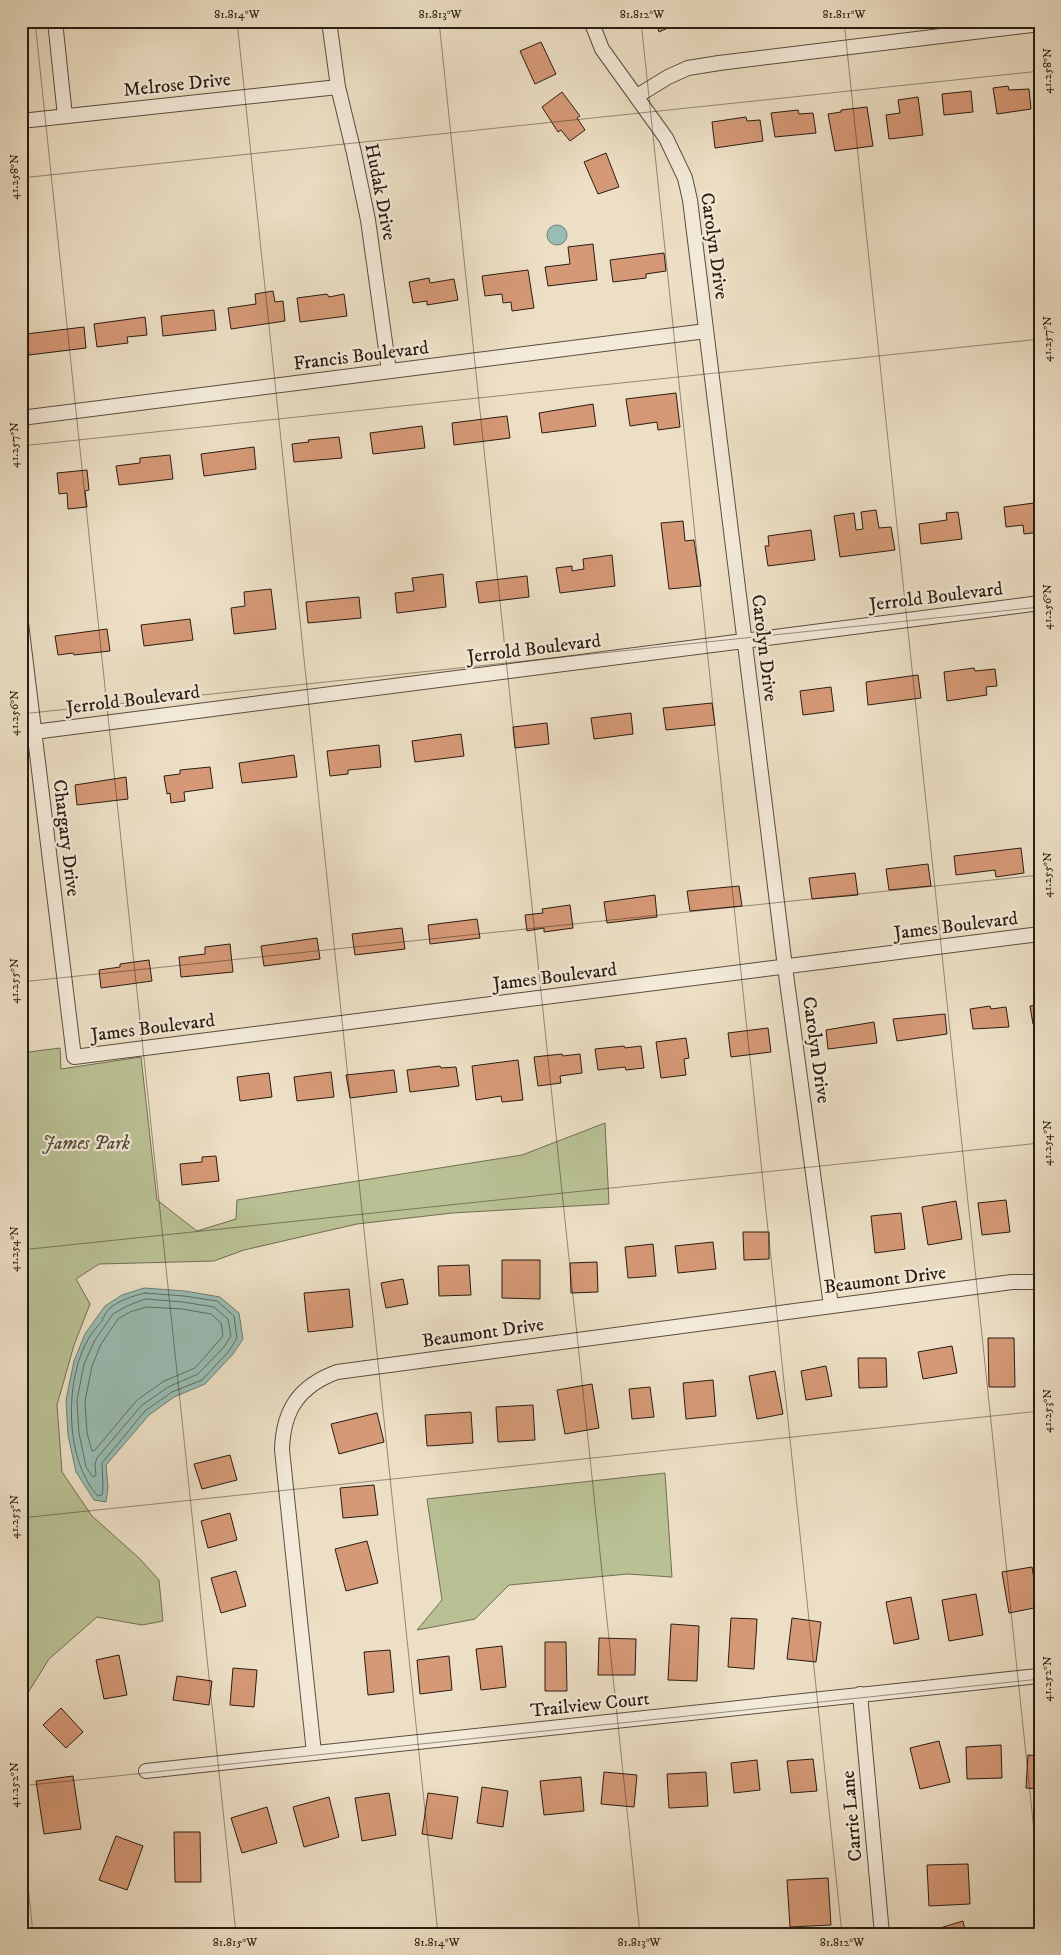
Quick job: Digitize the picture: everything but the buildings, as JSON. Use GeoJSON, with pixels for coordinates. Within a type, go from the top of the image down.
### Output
{"type":"FeatureCollection","features":[{"type":"Feature","properties":{"kind":"street"},"geometry":{"type":"LineString","coordinates":[[56,21],[65,116]]}},
{"type":"Feature","properties":{"kind":"street","name":"Hudak Drive"},"geometry":{"type":"LineString","coordinates":[[329,21],[338,87],[368,220],[389,371]]}},
{"type":"Feature","properties":{"kind":"street","name":"Carolyn Drive"},"geometry":{"type":"LineString","coordinates":[[591,21],[602,49],[666,138],[686,178],[785,967],[831,1306]]}},
{"type":"Feature","properties":{"kind":"street"},"geometry":{"type":"LineString","coordinates":[[637,96],[668,77],[688,68],[1040,24]]}},
{"type":"Feature","properties":{"kind":"street","name":"Melrose Drive"},"geometry":{"type":"LineString","coordinates":[[21,121],[338,87]]}},
{"type":"Feature","properties":{"kind":"street","name":"Francis Boulevard"},"geometry":{"type":"LineString","coordinates":[[21,418],[706,331]]}},
{"type":"Feature","properties":{"kind":"street","name":"Jerrold Boulevard"},"geometry":{"type":"LineString","coordinates":[[34,732],[1040,603]]}},
{"type":"Feature","properties":{"kind":"street","name":"Chargary Drive"},"geometry":{"type":"LineString","coordinates":[[21,623],[74,1057]]}},
{"type":"Feature","properties":{"kind":"street","name":"James Boulevard"},"geometry":{"type":"LineString","coordinates":[[74,1057],[1040,934]]}},
{"type":"Feature","properties":{"kind":"street","name":"Beaumont Drive"},"geometry":{"type":"LineString","coordinates":[[314,1753],[282,1450],[282,1433],[287,1416],[296,1400],[308,1387],[321,1378],[337,1372],[831,1306],[1012,1282],[1040,1282]]}},
{"type":"Feature","properties":{"kind":"street","name":"Trailview Court"},"geometry":{"type":"LineString","coordinates":[[146,1770],[1038,1676]]}},
{"type":"Feature","properties":{"kind":"street","name":"Carrie Lane"},"geometry":{"type":"LineString","coordinates":[[860,1694],[882,1934]]}},
{"type":"Feature","properties":{"kind":"green space","name":"James Park"},"geometry":{"type":"Polygon","coordinates":[[[60,1048],[61,1069],[141,1057],[157,1200],[197,1231],[236,1219],[237,1200],[522,1155],[605,1123],[609,1204],[452,1213],[357,1224],[244,1250],[214,1261],[99,1264],[76,1279],[90,1304],[74,1345],[57,1405],[62,1472],[92,1516],[139,1558],[159,1580],[163,1621],[142,1625],[97,1617],[49,1659],[21,1704],[21,1053],[60,1048]]]}},
{"type":"Feature","properties":{"kind":"green space"},"geometry":{"type":"Polygon","coordinates":[[[665,1473],[672,1577],[628,1574],[509,1585],[475,1619],[417,1630],[442,1600],[427,1499],[665,1473]]]}},
{"type":"Feature","properties":{"kind":"water"},"geometry":{"type":"Polygon","coordinates":[[[557,225],[564,228],[567,235],[564,242],[557,245],[550,242],[547,235],[550,228],[557,225]]]}},
{"type":"Feature","properties":{"kind":"water"},"geometry":{"type":"Polygon","coordinates":[[[144,1288],[185,1291],[220,1297],[239,1313],[243,1339],[233,1354],[205,1384],[174,1397],[149,1415],[106,1465],[108,1487],[106,1502],[94,1500],[76,1472],[68,1435],[66,1400],[74,1361],[85,1334],[105,1306],[122,1295],[144,1288]]]}}]}
